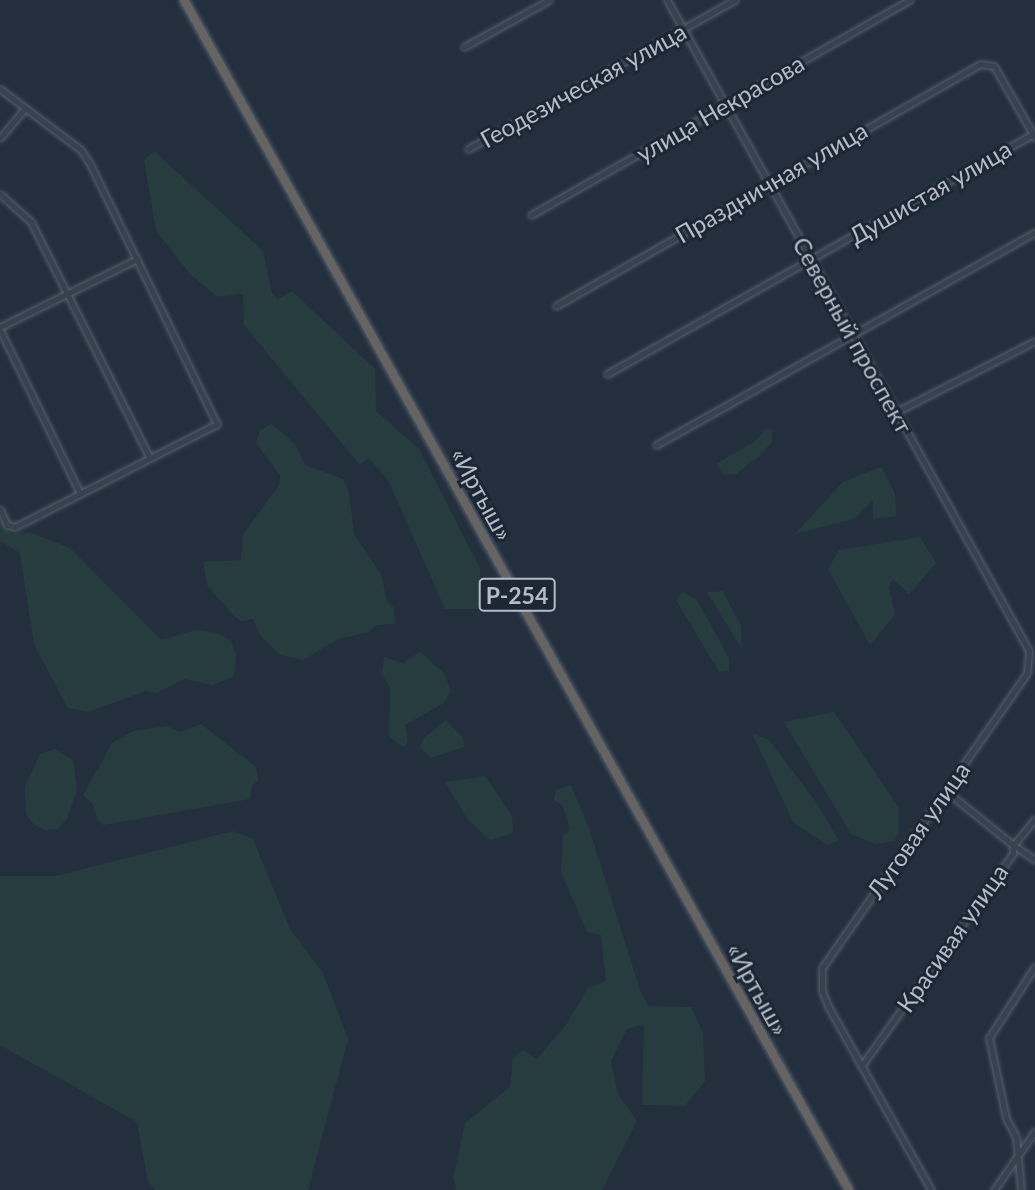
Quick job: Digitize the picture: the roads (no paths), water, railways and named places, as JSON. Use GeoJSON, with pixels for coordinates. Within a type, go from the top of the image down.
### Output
{"type":"FeatureCollection","features":[{"type":"Feature","properties":{"kind":"highway","name":"«Иртыш»"},"geometry":{"type":"LineString","coordinates":[[184,0],[849,1190]]}},
{"type":"Feature","properties":{"kind":"street"},"geometry":{"type":"LineString","coordinates":[[464,47],[549,0]]}},
{"type":"Feature","properties":{"kind":"street","name":"Северный проспект"},"geometry":{"type":"LineString","coordinates":[[667,0],[1032,652],[1027,673]]}},
{"type":"Feature","properties":{"kind":"street","name":"Геодезическая улица"},"geometry":{"type":"LineString","coordinates":[[468,149],[736,0]]}},
{"type":"Feature","properties":{"kind":"street","name":"улица Некрасова"},"geometry":{"type":"LineString","coordinates":[[531,215],[910,0]]}},
{"type":"Feature","properties":{"kind":"street","name":"Праздничная улица"},"geometry":{"type":"LineString","coordinates":[[556,306],[768,183],[987,63],[994,66],[1034,136]]}},
{"type":"Feature","properties":{"kind":"street"},"geometry":{"type":"LineString","coordinates":[[0,89],[81,150],[217,418],[213,427],[15,527],[7,525],[0,509]]}},
{"type":"Feature","properties":{"kind":"street"},"geometry":{"type":"LineString","coordinates":[[0,138],[24,108]]}},
{"type":"Feature","properties":{"kind":"street","name":"Душистая улица"},"geometry":{"type":"LineString","coordinates":[[607,374],[1034,136]]}},
{"type":"Feature","properties":{"kind":"street"},"geometry":{"type":"LineString","coordinates":[[0,194],[31,222],[149,457]]}},
{"type":"Feature","properties":{"kind":"street"},"geometry":{"type":"LineString","coordinates":[[656,445],[1035,232]]}},
{"type":"Feature","properties":{"kind":"street"},"geometry":{"type":"LineString","coordinates":[[80,493],[0,328],[137,259]]}},
{"type":"Feature","properties":{"kind":"street"},"geometry":{"type":"LineString","coordinates":[[897,412],[1035,341]]}},
{"type":"Feature","properties":{"kind":"street","name":"Луговая улица"},"geometry":{"type":"LineString","coordinates":[[862,1065],[822,991],[822,968],[1027,673]]}},
{"type":"Feature","properties":{"kind":"street","name":"Красивая улица"},"geometry":{"type":"LineString","coordinates":[[862,1065],[1013,853],[1013,845],[946,791]]}},
{"type":"Feature","properties":{"kind":"street"},"geometry":{"type":"LineString","coordinates":[[1035,819],[1013,845],[1035,860]]}},
{"type":"Feature","properties":{"kind":"street"},"geometry":{"type":"LineString","coordinates":[[1021,1190],[1019,1154],[989,1038],[1035,966]]}},
{"type":"Feature","properties":{"kind":"street"},"geometry":{"type":"LineString","coordinates":[[862,1065],[931,1190]]}},
{"type":"Feature","properties":{"kind":"street"},"geometry":{"type":"LineString","coordinates":[[994,1190],[1035,1132]]}}]}
